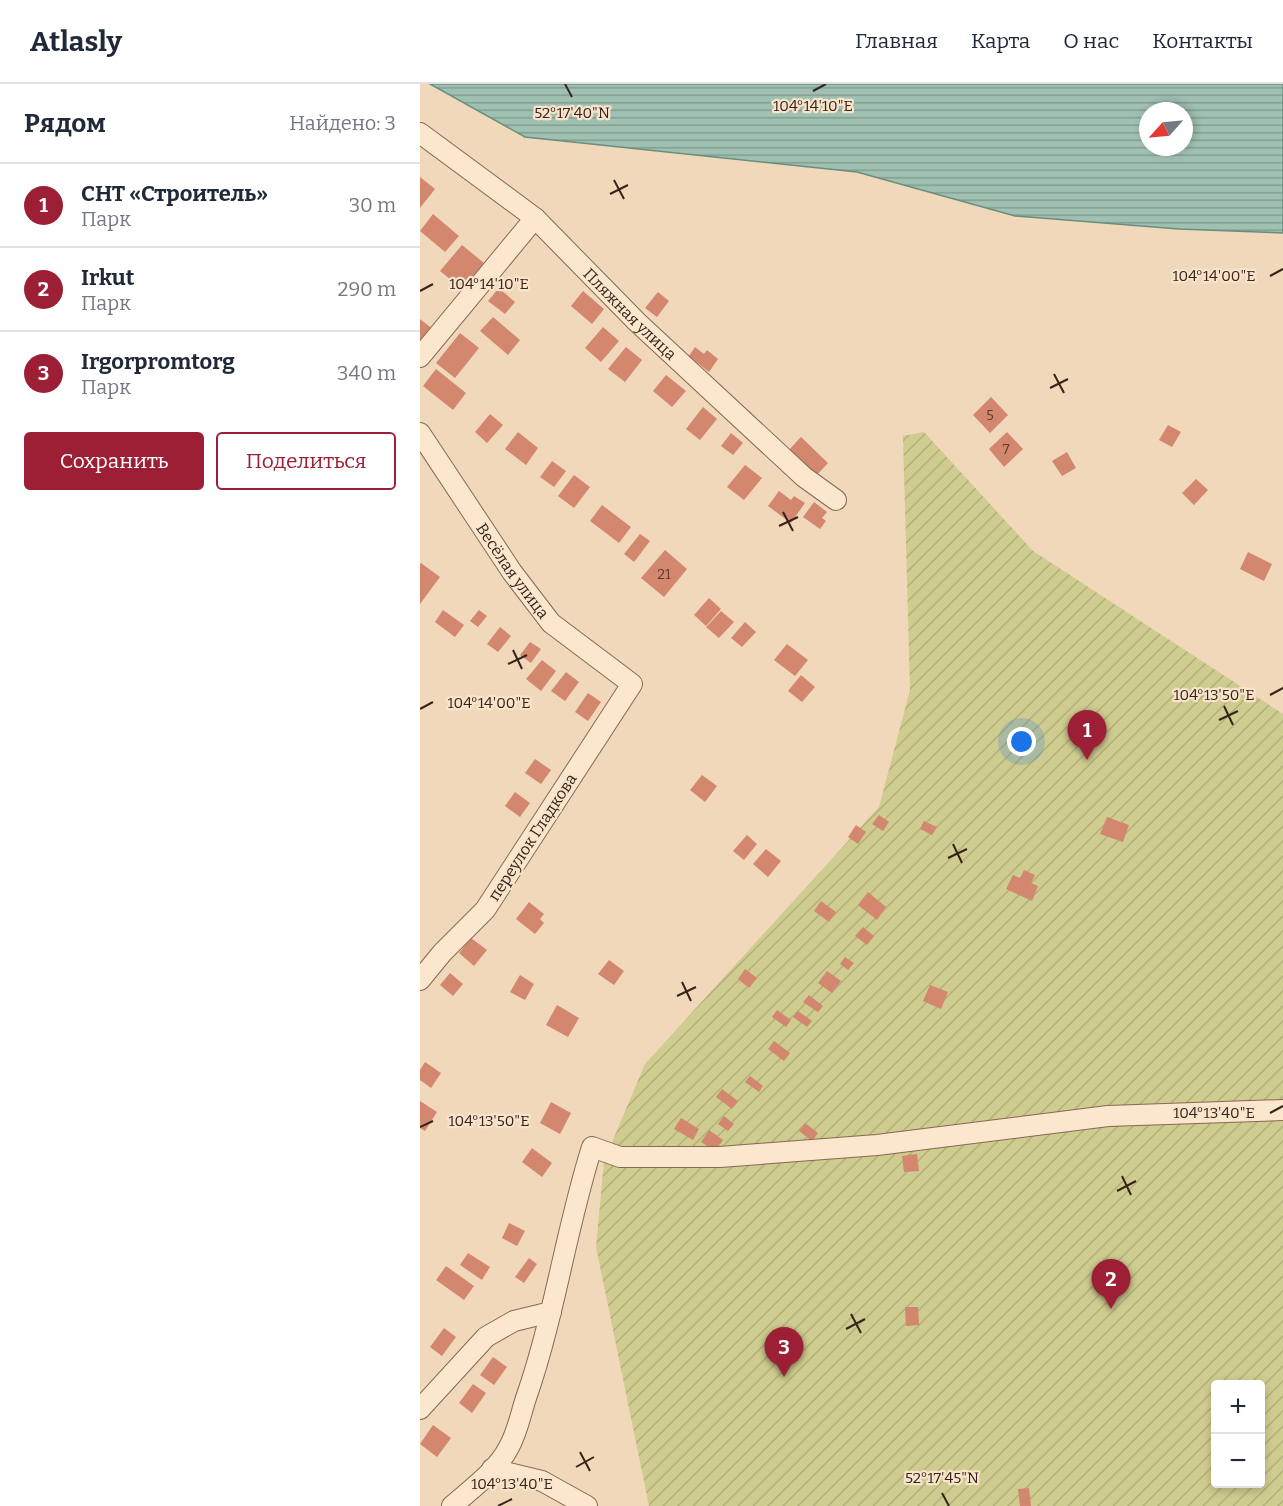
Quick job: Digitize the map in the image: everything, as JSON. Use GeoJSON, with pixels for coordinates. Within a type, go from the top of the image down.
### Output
{"type":"FeatureCollection","features":[{"type":"Feature","properties":{"kind":"street","name":"Пляжная улица"},"geometry":{"type":"LineString","coordinates":[[420,133],[535,218],[637,322],[804,477],[836,500]]}},
{"type":"Feature","properties":{"kind":"street"},"geometry":{"type":"LineString","coordinates":[[420,357],[535,218]]}},
{"type":"Feature","properties":{"kind":"street","name":"Весёлая улица"},"geometry":{"type":"LineString","coordinates":[[420,433],[512,572],[551,623],[632,684]]}},
{"type":"Feature","properties":{"kind":"street","name":"переулок Гладкова"},"geometry":{"type":"LineString","coordinates":[[420,980],[442,952],[485,910],[632,684]]}},
{"type":"Feature","properties":{"kind":"street"},"geometry":{"type":"LineString","coordinates":[[452,1506],[492,1469],[509,1449],[544,1345],[576,1196],[592,1148],[620,1157],[720,1157],[877,1145],[1108,1116],[1283,1110]]}},
{"type":"Feature","properties":{"kind":"street"},"geometry":{"type":"LineString","coordinates":[[420,1409],[486,1337],[514,1321],[551,1312]]}},
{"type":"Feature","properties":{"kind":"street"},"geometry":{"type":"LineString","coordinates":[[492,1469],[542,1482],[587,1506]]}},
{"type":"Feature","properties":{"kind":"shaded area"},"geometry":{"type":"Polygon","coordinates":[[[430,84],[1283,84],[1283,233],[1179,229],[1015,216],[857,172],[525,137],[430,84]]]}},
{"type":"Feature","properties":{"kind":"shaded area"},"geometry":{"type":"Polygon","coordinates":[[[924,432],[1033,551],[1283,714],[1283,1506],[649,1506],[596,1247],[604,1161],[645,1064],[879,807],[910,690],[903,436],[924,432]]]}},
{"type":"Feature","properties":{"kind":"building"},"geometry":{"type":"Polygon","coordinates":[[[420,177],[435,189],[420,208],[420,177]]]}},
{"type":"Feature","properties":{"kind":"building"},"geometry":{"type":"Polygon","coordinates":[[[433,214],[459,236],[445,252],[420,231],[433,214]]]}},
{"type":"Feature","properties":{"kind":"building"},"geometry":{"type":"Polygon","coordinates":[[[462,245],[484,263],[462,289],[440,271],[462,245]]]}},
{"type":"Feature","properties":{"kind":"building"},"geometry":{"type":"Polygon","coordinates":[[[499,288],[515,302],[505,314],[488,301],[499,288]]]}},
{"type":"Feature","properties":{"kind":"building"},"geometry":{"type":"Polygon","coordinates":[[[583,291],[604,309],[592,324],[571,306],[583,291]]]}},
{"type":"Feature","properties":{"kind":"building"},"geometry":{"type":"Polygon","coordinates":[[[658,292],[669,301],[657,317],[645,308],[658,292]]]}},
{"type":"Feature","properties":{"kind":"building"},"geometry":{"type":"Polygon","coordinates":[[[493,317],[520,340],[508,355],[480,331],[493,317]]]}},
{"type":"Feature","properties":{"kind":"building"},"geometry":{"type":"Polygon","coordinates":[[[420,319],[434,330],[420,349],[420,319]]]}},
{"type":"Feature","properties":{"kind":"building"},"geometry":{"type":"Polygon","coordinates":[[[603,327],[619,341],[601,362],[585,348],[603,327]]]}},
{"type":"Feature","properties":{"kind":"building"},"geometry":{"type":"Polygon","coordinates":[[[460,333],[479,348],[455,378],[436,363],[460,333]]]}},
{"type":"Feature","properties":{"kind":"building"},"geometry":{"type":"Polygon","coordinates":[[[626,347],[642,360],[625,382],[608,369],[626,347]]]}},
{"type":"Feature","properties":{"kind":"building"},"geometry":{"type":"Polygon","coordinates":[[[695,347],[704,354],[707,350],[718,359],[709,372],[689,356],[695,347]]]}},
{"type":"Feature","properties":{"kind":"building"},"geometry":{"type":"Polygon","coordinates":[[[436,369],[466,393],[453,410],[423,386],[436,369]]]}},
{"type":"Feature","properties":{"kind":"building"},"geometry":{"type":"Polygon","coordinates":[[[666,375],[686,391],[672,407],[653,391],[666,375]]]}},
{"type":"Feature","properties":{"kind":"building"},"geometry":{"type":"Polygon","coordinates":[[[991,397],[1008,415],[990,433],[973,415],[991,397]]]}},
{"type":"Feature","properties":{"kind":"building"},"geometry":{"type":"Polygon","coordinates":[[[703,407],[717,419],[700,440],[686,429],[703,407]]]}},
{"type":"Feature","properties":{"kind":"building"},"geometry":{"type":"Polygon","coordinates":[[[490,414],[503,425],[487,443],[475,432],[490,414]]]}},
{"type":"Feature","properties":{"kind":"building"},"geometry":{"type":"Polygon","coordinates":[[[1168,425],[1181,432],[1172,447],[1159,440],[1168,425]]]}},
{"type":"Feature","properties":{"kind":"building"},"geometry":{"type":"Polygon","coordinates":[[[518,432],[538,448],[526,465],[505,449],[518,432]]]}},
{"type":"Feature","properties":{"kind":"building"},"geometry":{"type":"Polygon","coordinates":[[[1007,432],[1023,449],[1004,467],[989,449],[1007,432]]]}},
{"type":"Feature","properties":{"kind":"building"},"geometry":{"type":"Polygon","coordinates":[[[731,433],[743,443],[733,455],[721,446],[731,433]]]}},
{"type":"Feature","properties":{"kind":"building"},"geometry":{"type":"Polygon","coordinates":[[[801,437],[828,463],[815,477],[788,451],[801,437]]]}},
{"type":"Feature","properties":{"kind":"building"},"geometry":{"type":"Polygon","coordinates":[[[1067,452],[1076,468],[1062,476],[1052,461],[1067,452]]]}},
{"type":"Feature","properties":{"kind":"building"},"geometry":{"type":"Polygon","coordinates":[[[552,461],[566,471],[554,487],[540,477],[552,461]]]}},
{"type":"Feature","properties":{"kind":"building"},"geometry":{"type":"Polygon","coordinates":[[[745,465],[762,478],[744,500],[727,487],[745,465]]]}},
{"type":"Feature","properties":{"kind":"building"},"geometry":{"type":"Polygon","coordinates":[[[574,475],[590,487],[574,508],[558,496],[574,475]]]}},
{"type":"Feature","properties":{"kind":"building"},"geometry":{"type":"Polygon","coordinates":[[[1196,479],[1208,490],[1194,505],[1182,493],[1196,479]]]}},
{"type":"Feature","properties":{"kind":"building"},"geometry":{"type":"Polygon","coordinates":[[[779,491],[791,500],[794,496],[805,503],[791,523],[768,506],[779,491]]]}},
{"type":"Feature","properties":{"kind":"building"},"geometry":{"type":"Polygon","coordinates":[[[814,502],[827,512],[822,518],[826,521],[820,529],[803,517],[814,502]]]}},
{"type":"Feature","properties":{"kind":"building"},"geometry":{"type":"Polygon","coordinates":[[[602,505],[631,527],[619,543],[590,521],[602,505]]]}},
{"type":"Feature","properties":{"kind":"building"},"geometry":{"type":"Polygon","coordinates":[[[640,534],[650,541],[634,562],[624,554],[640,534]]]}},
{"type":"Feature","properties":{"kind":"building"},"geometry":{"type":"Polygon","coordinates":[[[665,550],[687,569],[664,597],[641,578],[665,550]]]}},
{"type":"Feature","properties":{"kind":"building"},"geometry":{"type":"Polygon","coordinates":[[[1248,552],[1272,564],[1264,581],[1240,569],[1248,552]]]}},
{"type":"Feature","properties":{"kind":"building"},"geometry":{"type":"Polygon","coordinates":[[[420,564],[440,577],[420,604],[420,564]]]}},
{"type":"Feature","properties":{"kind":"building"},"geometry":{"type":"Polygon","coordinates":[[[709,598],[721,609],[706,626],[694,615],[709,598]]]}},
{"type":"Feature","properties":{"kind":"building"},"geometry":{"type":"Polygon","coordinates":[[[443,610],[464,625],[455,637],[435,622],[443,610]]]}},
{"type":"Feature","properties":{"kind":"building"},"geometry":{"type":"Polygon","coordinates":[[[479,610],[487,616],[478,627],[470,621],[479,610]]]}},
{"type":"Feature","properties":{"kind":"building"},"geometry":{"type":"Polygon","coordinates":[[[721,611],[734,622],[719,638],[706,627],[721,611]]]}},
{"type":"Feature","properties":{"kind":"building"},"geometry":{"type":"Polygon","coordinates":[[[745,622],[756,632],[742,647],[731,638],[745,622]]]}},
{"type":"Feature","properties":{"kind":"building"},"geometry":{"type":"Polygon","coordinates":[[[500,627],[511,636],[498,652],[487,644],[500,627]]]}},
{"type":"Feature","properties":{"kind":"building"},"geometry":{"type":"Polygon","coordinates":[[[530,642],[541,649],[531,663],[520,655],[530,642]]]}},
{"type":"Feature","properties":{"kind":"building"},"geometry":{"type":"Polygon","coordinates":[[[787,644],[808,660],[795,676],[774,660],[787,644]]]}},
{"type":"Feature","properties":{"kind":"building"},"geometry":{"type":"Polygon","coordinates":[[[542,660],[556,671],[541,691],[526,679],[542,660]]]}},
{"type":"Feature","properties":{"kind":"building"},"geometry":{"type":"Polygon","coordinates":[[[566,672],[579,682],[565,701],[551,691],[566,672]]]}},
{"type":"Feature","properties":{"kind":"building"},"geometry":{"type":"Polygon","coordinates":[[[801,675],[815,687],[802,702],[788,691],[801,675]]]}},
{"type":"Feature","properties":{"kind":"building"},"geometry":{"type":"Polygon","coordinates":[[[588,693],[601,702],[588,721],[575,712],[588,693]]]}},
{"type":"Feature","properties":{"kind":"building"},"geometry":{"type":"Polygon","coordinates":[[[535,759],[551,770],[541,784],[525,773],[535,759]]]}},
{"type":"Feature","properties":{"kind":"building"},"geometry":{"type":"Polygon","coordinates":[[[702,775],[717,786],[705,802],[690,790],[702,775]]]}},
{"type":"Feature","properties":{"kind":"building"},"geometry":{"type":"Polygon","coordinates":[[[515,792],[530,803],[520,817],[505,806],[515,792]]]}},
{"type":"Feature","properties":{"kind":"building"},"geometry":{"type":"Polygon","coordinates":[[[879,815],[889,822],[883,831],[872,824],[879,815]]]}},
{"type":"Feature","properties":{"kind":"building"},"geometry":{"type":"Polygon","coordinates":[[[1107,817],[1129,825],[1123,842],[1100,834],[1107,817]]]}},
{"type":"Feature","properties":{"kind":"building"},"geometry":{"type":"Polygon","coordinates":[[[924,821],[937,827],[932,835],[920,829],[924,821]]]}},
{"type":"Feature","properties":{"kind":"building"},"geometry":{"type":"Polygon","coordinates":[[[856,825],[866,832],[858,844],[848,837],[856,825]]]}},
{"type":"Feature","properties":{"kind":"building"},"geometry":{"type":"Polygon","coordinates":[[[747,835],[757,844],[744,860],[733,851],[747,835]]]}},
{"type":"Feature","properties":{"kind":"building"},"geometry":{"type":"Polygon","coordinates":[[[766,849],[781,861],[768,877],[753,864],[766,849]]]}},
{"type":"Feature","properties":{"kind":"building"},"geometry":{"type":"Polygon","coordinates":[[[1024,870],[1035,875],[1031,883],[1038,886],[1032,901],[1006,889],[1013,875],[1020,878],[1024,870]]]}},
{"type":"Feature","properties":{"kind":"building"},"geometry":{"type":"Polygon","coordinates":[[[868,892],[886,907],[877,920],[858,905],[868,892]]]}},
{"type":"Feature","properties":{"kind":"building"},"geometry":{"type":"Polygon","coordinates":[[[821,901],[836,912],[829,922],[814,911],[821,901]]]}},
{"type":"Feature","properties":{"kind":"building"},"geometry":{"type":"Polygon","coordinates":[[[529,902],[544,914],[540,919],[544,923],[535,934],[516,919],[529,902]]]}},
{"type":"Feature","properties":{"kind":"building"},"geometry":{"type":"Polygon","coordinates":[[[863,927],[874,936],[867,945],[855,936],[863,927]]]}},
{"type":"Feature","properties":{"kind":"building"},"geometry":{"type":"Polygon","coordinates":[[[471,938],[487,950],[474,966],[459,953],[471,938]]]}},
{"type":"Feature","properties":{"kind":"building"},"geometry":{"type":"Polygon","coordinates":[[[845,957],[854,963],[848,970],[840,964],[845,957]]]}},
{"type":"Feature","properties":{"kind":"building"},"geometry":{"type":"Polygon","coordinates":[[[609,960],[624,971],[614,985],[598,974],[609,960]]]}},
{"type":"Feature","properties":{"kind":"building"},"geometry":{"type":"Polygon","coordinates":[[[745,969],[757,978],[749,988],[738,979],[745,969]]]}},
{"type":"Feature","properties":{"kind":"building"},"geometry":{"type":"Polygon","coordinates":[[[827,971],[841,981],[832,993],[818,983],[827,971]]]}},
{"type":"Feature","properties":{"kind":"building"},"geometry":{"type":"Polygon","coordinates":[[[450,973],[463,984],[453,996],[440,985],[450,973]]]}},
{"type":"Feature","properties":{"kind":"building"},"geometry":{"type":"Polygon","coordinates":[[[520,975],[534,984],[525,1000],[510,992],[520,975]]]}},
{"type":"Feature","properties":{"kind":"building"},"geometry":{"type":"Polygon","coordinates":[[[930,985],[948,992],[941,1009],[923,1001],[930,985]]]}},
{"type":"Feature","properties":{"kind":"building"},"geometry":{"type":"Polygon","coordinates":[[[809,995],[823,1006],[818,1012],[803,1002],[809,995]]]}},
{"type":"Feature","properties":{"kind":"building"},"geometry":{"type":"Polygon","coordinates":[[[557,1005],[579,1018],[568,1037],[546,1025],[557,1005]]]}},
{"type":"Feature","properties":{"kind":"building"},"geometry":{"type":"Polygon","coordinates":[[[777,1010],[791,1020],[786,1027],[772,1017],[777,1010]]]}},
{"type":"Feature","properties":{"kind":"building"},"geometry":{"type":"Polygon","coordinates":[[[798,1011],[812,1021],[807,1027],[793,1017],[798,1011]]]}},
{"type":"Feature","properties":{"kind":"building"},"geometry":{"type":"Polygon","coordinates":[[[774,1041],[790,1053],[784,1061],[768,1049],[774,1041]]]}},
{"type":"Feature","properties":{"kind":"building"},"geometry":{"type":"Polygon","coordinates":[[[425,1062],[441,1073],[431,1088],[420,1080],[420,1070],[425,1062]]]}},
{"type":"Feature","properties":{"kind":"building"},"geometry":{"type":"Polygon","coordinates":[[[750,1076],[763,1086],[759,1092],[745,1082],[750,1076]]]}},
{"type":"Feature","properties":{"kind":"building"},"geometry":{"type":"Polygon","coordinates":[[[722,1089],[738,1101],[732,1109],[716,1097],[722,1089]]]}},
{"type":"Feature","properties":{"kind":"building"},"geometry":{"type":"Polygon","coordinates":[[[420,1101],[437,1112],[425,1131],[420,1128],[420,1101]]]}},
{"type":"Feature","properties":{"kind":"building"},"geometry":{"type":"Polygon","coordinates":[[[551,1102],[571,1113],[560,1134],[540,1123],[551,1102]]]}},
{"type":"Feature","properties":{"kind":"building"},"geometry":{"type":"Polygon","coordinates":[[[724,1116],[734,1124],[728,1131],[718,1124],[724,1116]]]}},
{"type":"Feature","properties":{"kind":"building"},"geometry":{"type":"Polygon","coordinates":[[[681,1118],[699,1129],[693,1140],[674,1129],[681,1118]]]}},
{"type":"Feature","properties":{"kind":"building"},"geometry":{"type":"Polygon","coordinates":[[[805,1123],[818,1133],[812,1141],[799,1131],[805,1123]]]}},
{"type":"Feature","properties":{"kind":"building"},"geometry":{"type":"Polygon","coordinates":[[[709,1130],[723,1140],[715,1151],[701,1142],[709,1130]]]}},
{"type":"Feature","properties":{"kind":"building"},"geometry":{"type":"Polygon","coordinates":[[[532,1148],[552,1163],[542,1177],[522,1162],[532,1148]]]}},
{"type":"Feature","properties":{"kind":"building"},"geometry":{"type":"Polygon","coordinates":[[[917,1154],[919,1171],[904,1172],[902,1156],[917,1154]]]}},
{"type":"Feature","properties":{"kind":"building"},"geometry":{"type":"Polygon","coordinates":[[[509,1223],[525,1231],[517,1246],[502,1238],[509,1223]]]}},
{"type":"Feature","properties":{"kind":"building"},"geometry":{"type":"Polygon","coordinates":[[[468,1253],[490,1267],[482,1280],[460,1265],[468,1253]]]}},
{"type":"Feature","properties":{"kind":"building"},"geometry":{"type":"Polygon","coordinates":[[[529,1258],[537,1264],[524,1283],[515,1277],[529,1258]]]}},
{"type":"Feature","properties":{"kind":"building"},"geometry":{"type":"Polygon","coordinates":[[[446,1266],[474,1286],[464,1300],[436,1280],[446,1266]]]}},
{"type":"Feature","properties":{"kind":"building"},"geometry":{"type":"Polygon","coordinates":[[[905,1307],[918,1307],[919,1325],[906,1326],[905,1307]]]}},
{"type":"Feature","properties":{"kind":"building"},"geometry":{"type":"Polygon","coordinates":[[[444,1328],[456,1337],[442,1356],[430,1347],[444,1328]]]}},
{"type":"Feature","properties":{"kind":"building"},"geometry":{"type":"Polygon","coordinates":[[[493,1357],[507,1367],[494,1385],[480,1375],[493,1357]]]}},
{"type":"Feature","properties":{"kind":"building"},"geometry":{"type":"Polygon","coordinates":[[[473,1384],[486,1393],[472,1413],[459,1403],[473,1384]]]}},
{"type":"Feature","properties":{"kind":"building"},"geometry":{"type":"Polygon","coordinates":[[[433,1425],[451,1438],[437,1457],[420,1444],[433,1425]]]}},
{"type":"Feature","properties":{"kind":"building"},"geometry":{"type":"Polygon","coordinates":[[[1029,1488],[1031,1506],[1020,1506],[1018,1489],[1029,1488]]]}},
{"type":"Feature","properties":{"kind":"place","name":"СНТ «Строитель»"},"geometry":{"type":"Point","coordinates":[1087,760]}},
{"type":"Feature","properties":{"kind":"place","name":"Irkut"},"geometry":{"type":"Point","coordinates":[1111,1309]}},
{"type":"Feature","properties":{"kind":"place","name":"Irgorpromtorg"},"geometry":{"type":"Point","coordinates":[784,1377]}}]}
